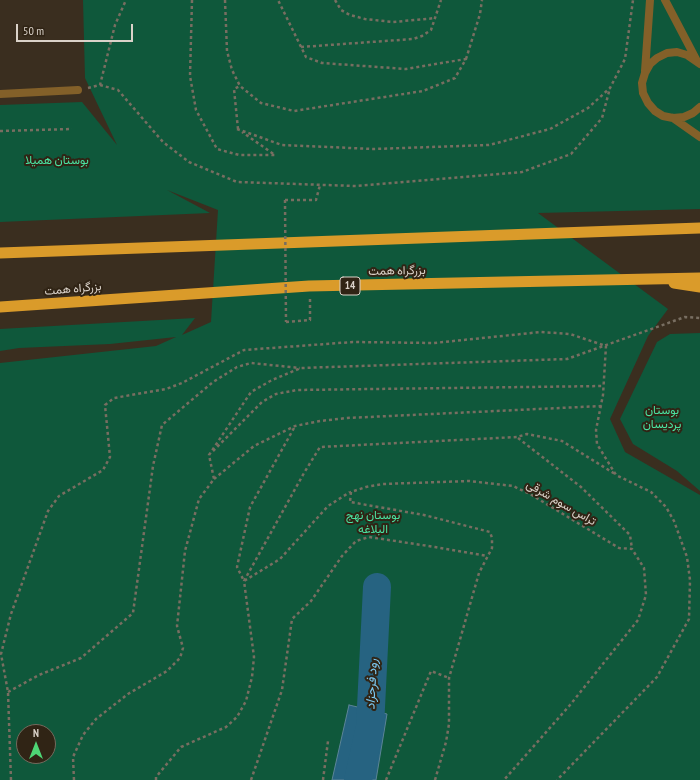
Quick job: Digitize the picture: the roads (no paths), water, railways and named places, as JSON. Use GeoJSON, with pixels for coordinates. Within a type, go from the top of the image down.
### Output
{"type":"FeatureCollection","features":[{"type":"Feature","properties":{"kind":"highway"},"geometry":{"type":"LineString","coordinates":[[0,253],[700,228]]}},
{"type":"Feature","properties":{"kind":"highway","name":"بزرگراه همت"},"geometry":{"type":"LineString","coordinates":[[0,307],[309,286],[700,278]]}},
{"type":"Feature","properties":{"kind":"highway"},"geometry":{"type":"LineString","coordinates":[[644,279],[700,287]]}},
{"type":"Feature","properties":{"kind":"street"},"geometry":{"type":"LineString","coordinates":[[650,0],[642,83],[643,94],[654,111],[663,116],[673,118],[684,117],[700,107]]}},
{"type":"Feature","properties":{"kind":"street"},"geometry":{"type":"LineString","coordinates":[[665,0],[698,62]]}},
{"type":"Feature","properties":{"kind":"street"},"geometry":{"type":"LineString","coordinates":[[644,73],[650,64],[667,53],[677,52],[687,55],[698,62]]}},
{"type":"Feature","properties":{"kind":"street"},"geometry":{"type":"LineString","coordinates":[[0,94],[78,90]]}},
{"type":"Feature","properties":{"kind":"street"},"geometry":{"type":"LineString","coordinates":[[673,118],[700,137]]}},
{"type":"Feature","properties":{"kind":"water"},"geometry":{"type":"Polygon","coordinates":[[[349,705],[387,714],[376,780],[332,780],[349,705]]]}},
{"type":"Feature","properties":{"kind":"waterway","name":"رود فرحزاد"},"geometry":{"type":"LineString","coordinates":[[358,780],[370,727],[377,587]]}},
{"type":"Feature","properties":{"kind":"park label","name":"بوستان همیلا"},"geometry":{"type":"Point","coordinates":[57,161]}},
{"type":"Feature","properties":{"kind":"park label","name":"بوستان پردیسان"},"geometry":{"type":"Point","coordinates":[662,418]}},
{"type":"Feature","properties":{"kind":"park label","name":"بوستان نهج البلاغه"},"geometry":{"type":"Point","coordinates":[373,523]}}]}
